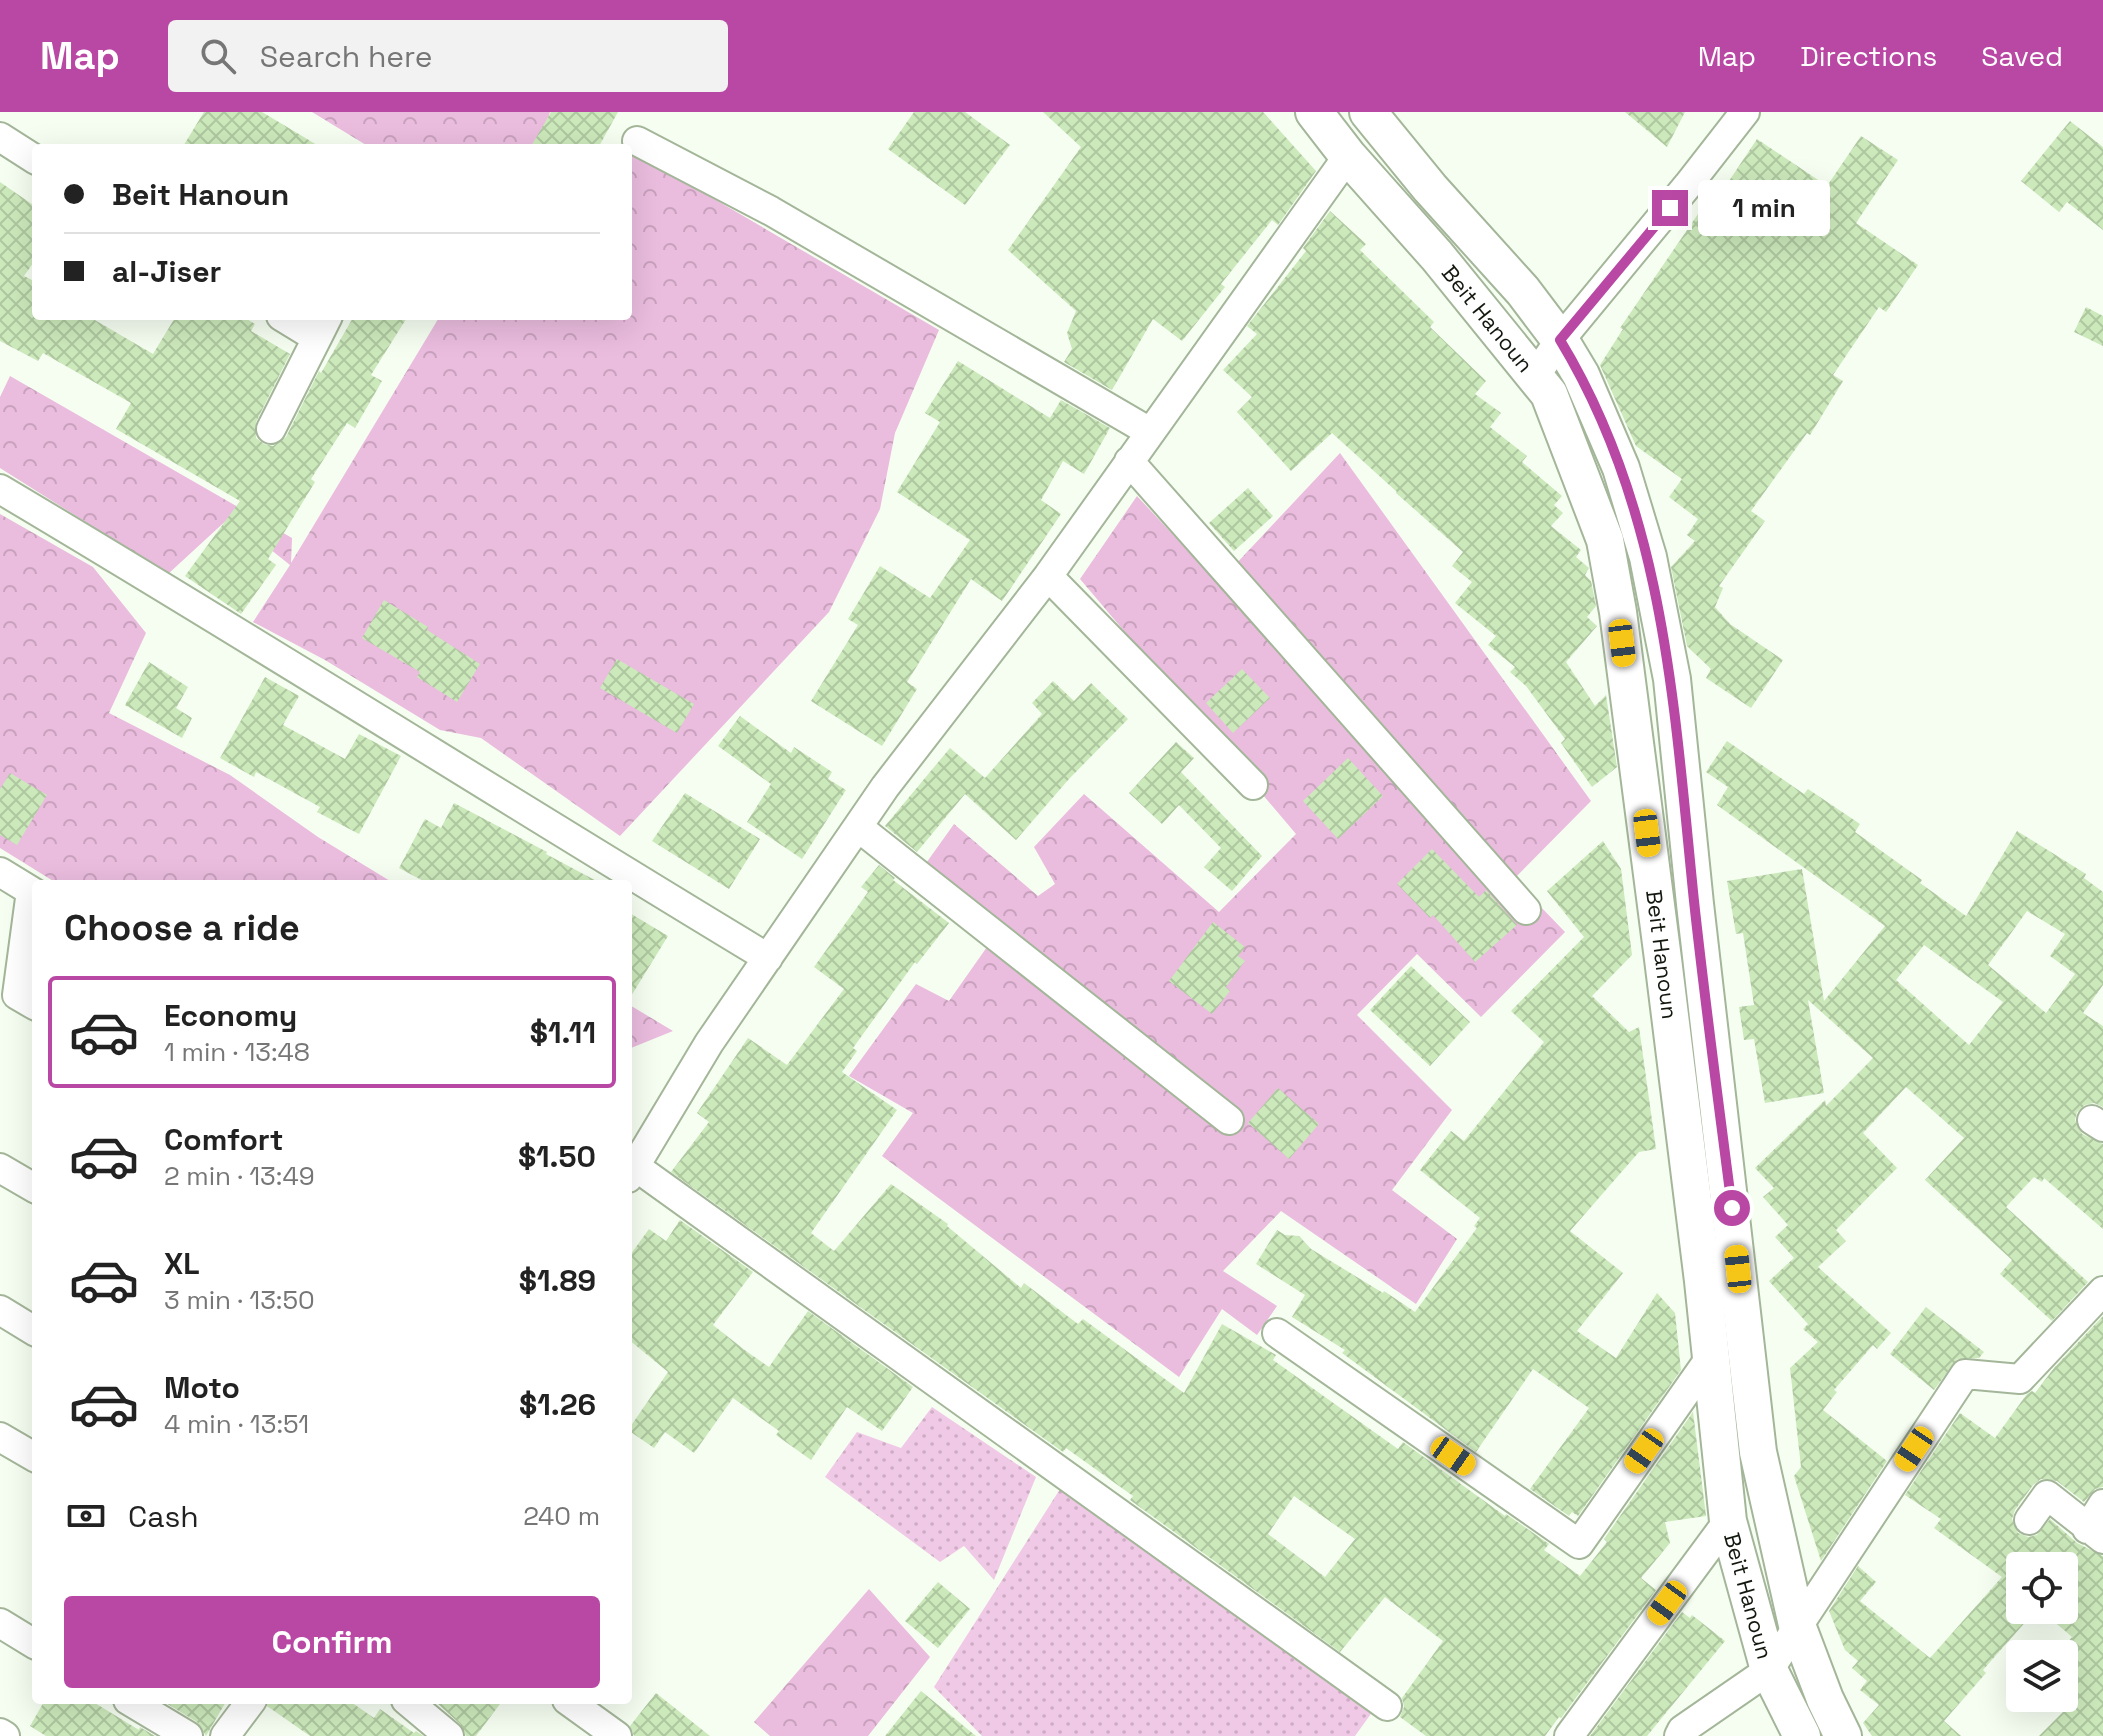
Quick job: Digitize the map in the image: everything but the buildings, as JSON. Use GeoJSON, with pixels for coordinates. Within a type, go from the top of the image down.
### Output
{"type":"FeatureCollection","features":[{"type":"Feature","properties":{"kind":"main road","name":"Beit Hanoun"},"geometry":{"type":"LineString","coordinates":[[1314,112],[1549,394],[1605,540],[1618,612],[1695,1219],[1728,1521],[1769,1670],[1802,1736]]}},
{"type":"Feature","properties":{"kind":"main road","name":"Beit Hanoun"},"geometry":{"type":"LineString","coordinates":[[1368,112],[1430,188],[1523,291],[1560,340],[1581,375],[1621,468],[1648,557],[1672,679],[1758,1452],[1797,1625],[1825,1699],[1843,1736]]}},
{"type":"Feature","properties":{"kind":"street"},"geometry":{"type":"LineString","coordinates":[[1535,376],[1560,340],[1745,112]]}},
{"type":"Feature","properties":{"kind":"street"},"geometry":{"type":"LineString","coordinates":[[0,137],[32,157]]}},
{"type":"Feature","properties":{"kind":"street"},"geometry":{"type":"LineString","coordinates":[[637,141],[771,211],[1150,432]]}},
{"type":"Feature","properties":{"kind":"street"},"geometry":{"type":"LineString","coordinates":[[1348,156],[1048,576],[885,787],[709,1043],[632,1173],[1387,1706]]}},
{"type":"Feature","properties":{"kind":"street"},"geometry":{"type":"LineString","coordinates":[[271,429],[322,327],[296,320]]}},
{"type":"Feature","properties":{"kind":"street"},"geometry":{"type":"LineString","coordinates":[[1129,461],[1526,910]]}},
{"type":"Feature","properties":{"kind":"street"},"geometry":{"type":"LineString","coordinates":[[0,489],[768,958]]}},
{"type":"Feature","properties":{"kind":"street"},"geometry":{"type":"LineString","coordinates":[[1048,576],[1253,785]]}},
{"type":"Feature","properties":{"kind":"street"},"geometry":{"type":"LineString","coordinates":[[858,827],[1229,1120]]}},
{"type":"Feature","properties":{"kind":"street"},"geometry":{"type":"LineString","coordinates":[[0,872],[32,892]]}},
{"type":"Feature","properties":{"kind":"street"},"geometry":{"type":"LineString","coordinates":[[32,905],[17,995],[32,1004]]}},
{"type":"Feature","properties":{"kind":"street"},"geometry":{"type":"LineString","coordinates":[[0,1168],[32,1187]]}},
{"type":"Feature","properties":{"kind":"street"},"geometry":{"type":"LineString","coordinates":[[1679,1736],[1682,1730],[1769,1670],[1965,1374],[2020,1379],[2103,1291]]}},
{"type":"Feature","properties":{"kind":"street"},"geometry":{"type":"LineString","coordinates":[[0,1310],[32,1330]]}},
{"type":"Feature","properties":{"kind":"street"},"geometry":{"type":"LineString","coordinates":[[1277,1333],[1579,1544],[1710,1358]]}},
{"type":"Feature","properties":{"kind":"street"},"geometry":{"type":"LineString","coordinates":[[0,1437],[32,1456]]}},
{"type":"Feature","properties":{"kind":"street"},"geometry":{"type":"LineString","coordinates":[[2029,1520],[2047,1495],[2095,1534],[2103,1504]]}},
{"type":"Feature","properties":{"kind":"street"},"geometry":{"type":"LineString","coordinates":[[1569,1736],[1728,1521]]}},
{"type":"Feature","properties":{"kind":"street"},"geometry":{"type":"LineString","coordinates":[[0,1623],[32,1643]]}},
{"type":"Feature","properties":{"kind":"street"},"geometry":{"type":"LineString","coordinates":[[135,1704],[188,1736]]}},
{"type":"Feature","properties":{"kind":"street"},"geometry":{"type":"LineString","coordinates":[[225,1736],[249,1704]]}},
{"type":"Feature","properties":{"kind":"street"},"geometry":{"type":"LineString","coordinates":[[411,1704],[449,1736]]}},
{"type":"Feature","properties":{"kind":"street"},"geometry":{"type":"LineString","coordinates":[[573,1704],[617,1736]]}},
{"type":"Feature","properties":{"kind":"shaded area"},"geometry":{"type":"Polygon","coordinates":[[[932,1407],[1036,1477],[994,1580],[964,1546],[940,1562],[825,1477],[857,1432],[901,1448],[932,1407]]]}},
{"type":"Feature","properties":{"kind":"shaded area"},"geometry":{"type":"Polygon","coordinates":[[[1062,1486],[1373,1711],[1355,1736],[982,1736],[934,1687],[1062,1486]]]}},
{"type":"Feature","properties":{"kind":"green space"},"geometry":{"type":"Polygon","coordinates":[[[312,112],[550,112],[539,144],[364,144],[312,112]]]}},
{"type":"Feature","properties":{"kind":"green space"},"geometry":{"type":"Polygon","coordinates":[[[635,153],[939,330],[895,433],[880,509],[829,612],[620,836],[481,738],[440,730],[325,660],[253,622],[290,565],[230,517],[168,574],[0,468],[0,397],[10,376],[292,538],[291,563],[438,320],[632,320],[632,156],[635,153]]]}},
{"type":"Feature","properties":{"kind":"green space"},"geometry":{"type":"Polygon","coordinates":[[[1340,453],[1591,801],[1514,879],[1565,932],[1481,1017],[1417,954],[1357,1015],[1452,1110],[1392,1190],[1457,1239],[1416,1304],[1281,1211],[1223,1271],[1277,1306],[1257,1335],[1222,1309],[1179,1377],[882,1156],[913,1113],[849,1076],[916,984],[949,1001],[987,947],[914,880],[954,824],[1038,896],[1055,884],[1034,847],[1084,794],[1219,912],[1296,834],[1080,579],[1137,496],[1218,583],[1340,453]]]}},
{"type":"Feature","properties":{"kind":"green space"},"geometry":{"type":"Polygon","coordinates":[[[0,514],[93,567],[146,633],[109,713],[230,775],[318,837],[388,880],[52,880],[0,848],[0,514]]]}},
{"type":"Feature","properties":{"kind":"green space"},"geometry":{"type":"Polygon","coordinates":[[[632,1006],[673,1031],[632,1048],[632,1006]]]}},
{"type":"Feature","properties":{"kind":"green space"},"geometry":{"type":"Polygon","coordinates":[[[869,1589],[930,1657],[868,1736],[770,1736],[754,1722],[869,1589]]]}},
{"type":"Feature","properties":{"kind":"route"},"geometry":{"type":"LineString","coordinates":[[1670,208],[1560,340],[1581,375],[1621,468],[1648,557],[1672,679],[1695,904],[1732,1208]]}}]}
